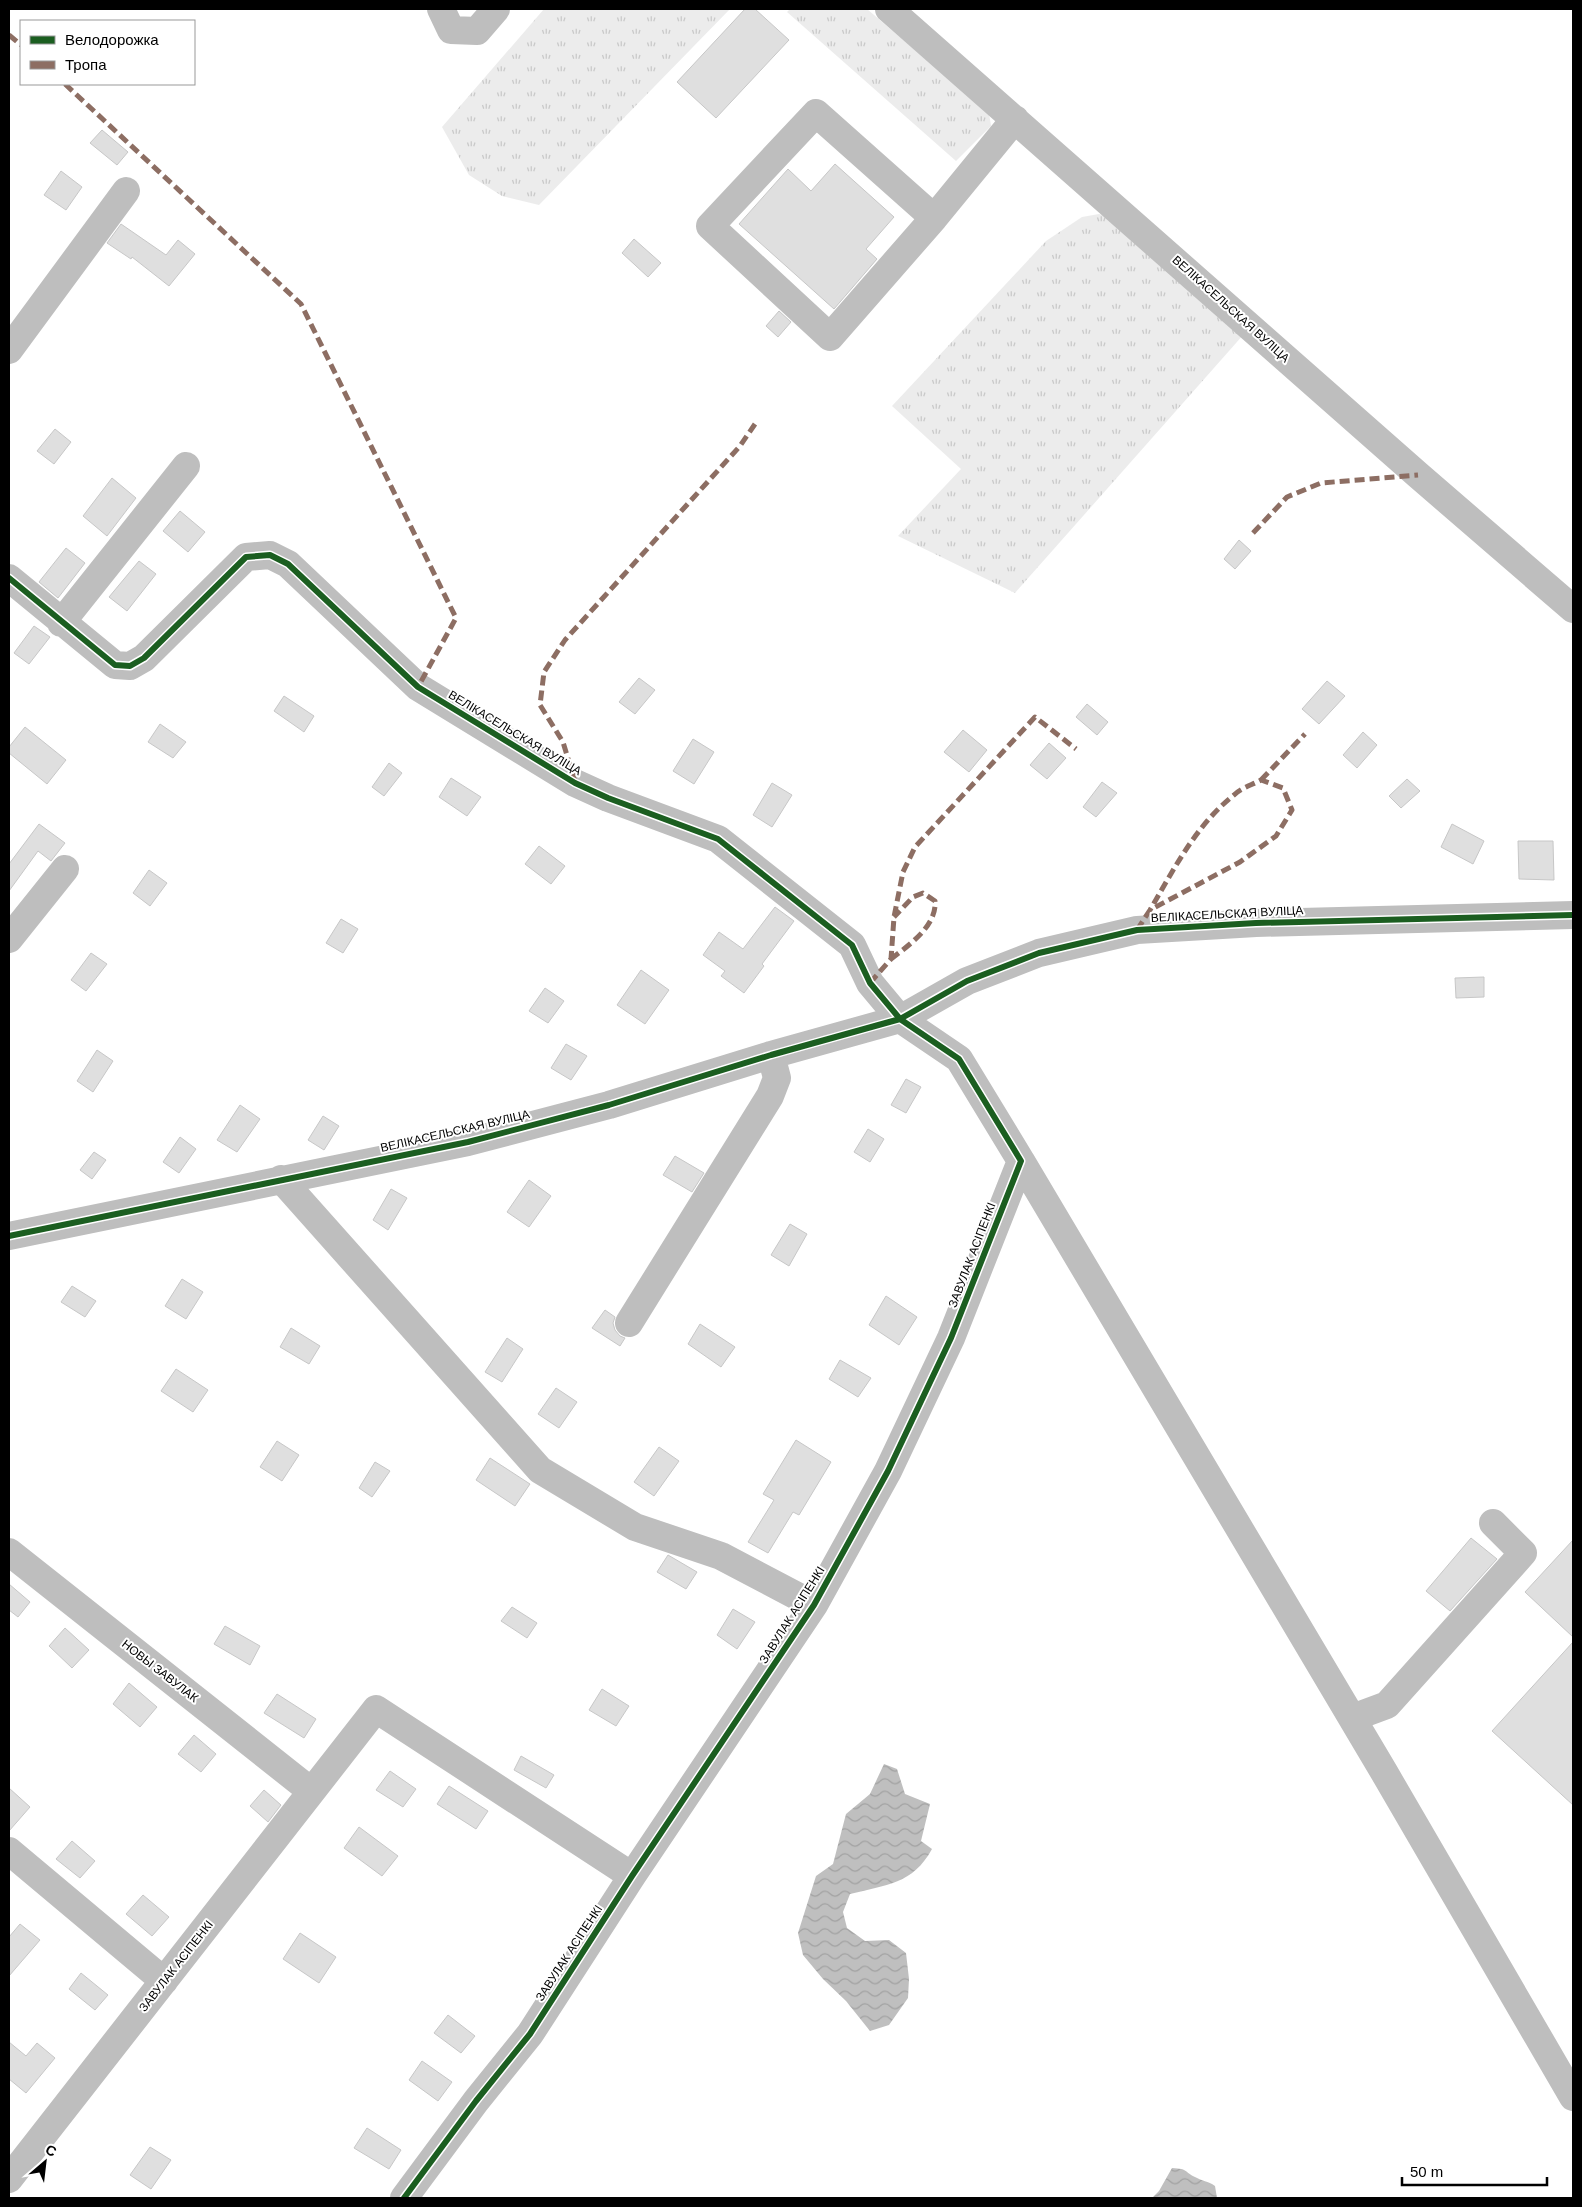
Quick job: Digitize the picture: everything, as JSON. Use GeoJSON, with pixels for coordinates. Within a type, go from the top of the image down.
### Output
{"type":"FeatureCollection","features":[{"type":"Feature","properties":{"kind":"street"},"geometry":{"type":"LineString","coordinates":[[441,9],[451,30],[476,31],[496,9]]}},
{"type":"Feature","properties":{"kind":"street","name":"ВЕЛІКАСЕЛЬСКАЯ ВУЛІЦА"},"geometry":{"type":"LineString","coordinates":[[889,9],[1403,462],[1573,609]]}},
{"type":"Feature","properties":{"kind":"street"},"geometry":{"type":"LineString","coordinates":[[934,218],[816,113],[710,226],[830,337],[934,218],[1016,119]]}},
{"type":"Feature","properties":{"kind":"street"},"geometry":{"type":"LineString","coordinates":[[9,350],[126,191]]}},
{"type":"Feature","properties":{"kind":"street"},"geometry":{"type":"LineString","coordinates":[[9,578],[62,623],[186,466]]}},
{"type":"Feature","properties":{"kind":"street","name":"ВЕЛІКАСЕЛЬСКАЯ ВУЛІЦА"},"geometry":{"type":"LineString","coordinates":[[62,623],[115,665],[130,666],[144,658],[246,557],[270,555],[288,564],[418,687],[575,783],[608,798],[718,839],[852,945],[870,983],[900,1020]]}},
{"type":"Feature","properties":{"kind":"street"},"geometry":{"type":"LineString","coordinates":[[9,939],[65,870]]}},
{"type":"Feature","properties":{"kind":"street","name":"ВЕЛІКАСЕЛЬСКАЯ ВУЛІЦА"},"geometry":{"type":"LineString","coordinates":[[9,1236],[477,1139],[609,1105],[771,1055],[900,1020],[967,981],[1038,953],[1138,930],[1266,923],[1573,915]]}},
{"type":"Feature","properties":{"kind":"street"},"geometry":{"type":"LineString","coordinates":[[900,1020],[959,1060],[1352,1718],[1573,2097]]}},
{"type":"Feature","properties":{"kind":"street"},"geometry":{"type":"LineString","coordinates":[[629,1323],[770,1096],[777,1078],[771,1055]]}},
{"type":"Feature","properties":{"kind":"street","name":"ЗАВУЛАК АСІПЕНКІ"},"geometry":{"type":"LineString","coordinates":[[404,2198],[476,2101],[530,2034],[632,1876],[814,1605],[888,1471],[951,1338],[1021,1161]]}},
{"type":"Feature","properties":{"kind":"street"},"geometry":{"type":"LineString","coordinates":[[281,1179],[540,1470],[635,1527],[722,1556],[814,1605]]}},
{"type":"Feature","properties":{"kind":"street"},"geometry":{"type":"LineString","coordinates":[[1352,1718],[1387,1705],[1523,1554],[1493,1523]]}},
{"type":"Feature","properties":{"kind":"street","name":"НОВЫ ЗАВУЛАК"},"geometry":{"type":"LineString","coordinates":[[9,1552],[311,1790]]}},
{"type":"Feature","properties":{"kind":"street","name":"ЗАВУЛАК АСІПЕНКІ"},"geometry":{"type":"LineString","coordinates":[[9,2178],[376,1709],[632,1876]]}},
{"type":"Feature","properties":{"kind":"street"},"geometry":{"type":"LineString","coordinates":[[9,1852],[164,1982]]}},
{"type":"Feature","properties":{"kind":"green space"},"geometry":{"type":"Polygon","coordinates":[[[544,9],[730,9],[539,205],[502,196],[469,175],[442,127],[544,9]]]}},
{"type":"Feature","properties":{"kind":"green space"},"geometry":{"type":"Polygon","coordinates":[[[790,9],[867,9],[989,113],[991,126],[956,161],[787,12],[790,9]]]}},
{"type":"Feature","properties":{"kind":"green space"},"geometry":{"type":"Polygon","coordinates":[[[1099,214],[1115,219],[1244,334],[1015,593],[898,536],[961,469],[892,406],[1046,241],[1082,217],[1099,214]]]}},
{"type":"Feature","properties":{"kind":"water"},"geometry":{"type":"Polygon","coordinates":[[[884,1764],[897,1769],[905,1794],[930,1804],[921,1841],[932,1849],[916,1870],[907,1876],[887,1885],[850,1894],[843,1912],[847,1928],[865,1941],[889,1940],[906,1953],[909,1979],[908,1998],[889,2025],[870,2031],[846,2001],[823,1979],[803,1955],[798,1933],[816,1876],[833,1864],[846,1814],[870,1794],[884,1764]]]}},
{"type":"Feature","properties":{"kind":"water"},"geometry":{"type":"Polygon","coordinates":[[[1172,2168],[1184,2170],[1215,2186],[1217,2198],[1152,2198],[1159,2191],[1172,2168]]]}},
{"type":"Feature","properties":{"kind":"building"},"geometry":{"type":"Polygon","coordinates":[[[745,9],[755,9],[789,40],[716,118],[677,82],[745,9]]]}},
{"type":"Feature","properties":{"kind":"building"},"geometry":{"type":"Polygon","coordinates":[[[102,130],[128,152],[117,165],[90,143],[102,130]]]}},
{"type":"Feature","properties":{"kind":"building"},"geometry":{"type":"Polygon","coordinates":[[[835,164],[894,217],[866,249],[877,259],[834,309],[739,224],[788,169],[811,191],[835,164]]]}},
{"type":"Feature","properties":{"kind":"building"},"geometry":{"type":"Polygon","coordinates":[[[61,171],[82,187],[66,210],[44,195],[61,171]]]}},
{"type":"Feature","properties":{"kind":"building"},"geometry":{"type":"Polygon","coordinates":[[[121,224],[166,255],[178,240],[195,254],[169,286],[132,257],[131,259],[107,243],[121,224]]]}},
{"type":"Feature","properties":{"kind":"building"},"geometry":{"type":"Polygon","coordinates":[[[634,239],[661,263],[648,277],[622,253],[634,239]]]}},
{"type":"Feature","properties":{"kind":"building"},"geometry":{"type":"Polygon","coordinates":[[[779,311],[791,322],[778,337],[766,326],[779,311]]]}},
{"type":"Feature","properties":{"kind":"building"},"geometry":{"type":"Polygon","coordinates":[[[55,429],[71,442],[54,464],[37,451],[55,429]]]}},
{"type":"Feature","properties":{"kind":"building"},"geometry":{"type":"Polygon","coordinates":[[[112,478],[136,498],[107,536],[83,516],[112,478]]]}},
{"type":"Feature","properties":{"kind":"building"},"geometry":{"type":"Polygon","coordinates":[[[180,511],[205,532],[188,552],[163,531],[180,511]]]}},
{"type":"Feature","properties":{"kind":"building"},"geometry":{"type":"Polygon","coordinates":[[[1239,540],[1251,551],[1235,569],[1224,559],[1239,540]]]}},
{"type":"Feature","properties":{"kind":"building"},"geometry":{"type":"Polygon","coordinates":[[[66,548],[85,563],[58,598],[39,582],[66,548]]]}},
{"type":"Feature","properties":{"kind":"building"},"geometry":{"type":"Polygon","coordinates":[[[139,561],[156,574],[127,611],[109,597],[139,561]]]}},
{"type":"Feature","properties":{"kind":"building"},"geometry":{"type":"Polygon","coordinates":[[[34,626],[50,637],[29,664],[14,653],[34,626]]]}},
{"type":"Feature","properties":{"kind":"building"},"geometry":{"type":"Polygon","coordinates":[[[639,678],[655,690],[635,714],[619,702],[639,678]]]}},
{"type":"Feature","properties":{"kind":"building"},"geometry":{"type":"Polygon","coordinates":[[[1327,681],[1345,696],[1319,724],[1302,709],[1327,681]]]}},
{"type":"Feature","properties":{"kind":"building"},"geometry":{"type":"Polygon","coordinates":[[[284,696],[314,716],[304,732],[274,711],[284,696]]]}},
{"type":"Feature","properties":{"kind":"building"},"geometry":{"type":"Polygon","coordinates":[[[1087,704],[1108,722],[1097,735],[1076,717],[1087,704]]]}},
{"type":"Feature","properties":{"kind":"building"},"geometry":{"type":"Polygon","coordinates":[[[160,724],[186,742],[173,758],[148,742],[160,724]]]}},
{"type":"Feature","properties":{"kind":"building"},"geometry":{"type":"Polygon","coordinates":[[[25,727],[66,760],[47,784],[9,753],[9,747],[25,727]]]}},
{"type":"Feature","properties":{"kind":"building"},"geometry":{"type":"Polygon","coordinates":[[[963,730],[987,750],[969,772],[944,752],[963,730]]]}},
{"type":"Feature","properties":{"kind":"building"},"geometry":{"type":"Polygon","coordinates":[[[1363,732],[1377,745],[1357,768],[1343,755],[1363,732]]]}},
{"type":"Feature","properties":{"kind":"building"},"geometry":{"type":"Polygon","coordinates":[[[693,739],[714,752],[694,784],[673,771],[693,739]]]}},
{"type":"Feature","properties":{"kind":"building"},"geometry":{"type":"Polygon","coordinates":[[[1049,743],[1066,758],[1047,779],[1030,765],[1049,743]]]}},
{"type":"Feature","properties":{"kind":"building"},"geometry":{"type":"Polygon","coordinates":[[[389,763],[402,773],[384,796],[372,787],[389,763]]]}},
{"type":"Feature","properties":{"kind":"building"},"geometry":{"type":"Polygon","coordinates":[[[451,778],[481,797],[467,816],[439,797],[451,778]]]}},
{"type":"Feature","properties":{"kind":"building"},"geometry":{"type":"Polygon","coordinates":[[[1407,779],[1420,791],[1401,808],[1389,796],[1407,779]]]}},
{"type":"Feature","properties":{"kind":"building"},"geometry":{"type":"Polygon","coordinates":[[[1102,782],[1117,793],[1096,817],[1083,807],[1102,782]]]}},
{"type":"Feature","properties":{"kind":"building"},"geometry":{"type":"Polygon","coordinates":[[[772,783],[792,795],[772,827],[753,815],[772,783]]]}},
{"type":"Feature","properties":{"kind":"building"},"geometry":{"type":"Polygon","coordinates":[[[39,824],[65,843],[51,861],[38,851],[9,891],[9,864],[39,824]]]}},
{"type":"Feature","properties":{"kind":"building"},"geometry":{"type":"Polygon","coordinates":[[[1452,824],[1484,841],[1473,864],[1441,847],[1452,824]]]}},
{"type":"Feature","properties":{"kind":"building"},"geometry":{"type":"Polygon","coordinates":[[[1518,841],[1553,841],[1554,880],[1519,879],[1518,841]]]}},
{"type":"Feature","properties":{"kind":"building"},"geometry":{"type":"Polygon","coordinates":[[[539,846],[565,866],[551,884],[525,864],[539,846]]]}},
{"type":"Feature","properties":{"kind":"building"},"geometry":{"type":"Polygon","coordinates":[[[149,870],[167,883],[150,906],[133,893],[149,870]]]}},
{"type":"Feature","properties":{"kind":"building"},"geometry":{"type":"Polygon","coordinates":[[[775,907],[794,921],[762,964],[764,966],[744,993],[721,976],[725,971],[703,955],[719,932],[743,949],[775,907]]]}},
{"type":"Feature","properties":{"kind":"building"},"geometry":{"type":"Polygon","coordinates":[[[341,919],[358,929],[343,953],[326,943],[341,919]]]}},
{"type":"Feature","properties":{"kind":"building"},"geometry":{"type":"Polygon","coordinates":[[[91,953],[107,964],[86,991],[71,980],[91,953]]]}},
{"type":"Feature","properties":{"kind":"building"},"geometry":{"type":"Polygon","coordinates":[[[641,970],[669,990],[645,1024],[617,1005],[641,970]]]}},
{"type":"Feature","properties":{"kind":"building"},"geometry":{"type":"Polygon","coordinates":[[[1484,977],[1484,997],[1456,998],[1455,978],[1484,977]]]}},
{"type":"Feature","properties":{"kind":"building"},"geometry":{"type":"Polygon","coordinates":[[[545,988],[564,1001],[548,1023],[529,1011],[545,988]]]}},
{"type":"Feature","properties":{"kind":"building"},"geometry":{"type":"Polygon","coordinates":[[[566,1044],[587,1056],[571,1080],[551,1068],[566,1044]]]}},
{"type":"Feature","properties":{"kind":"building"},"geometry":{"type":"Polygon","coordinates":[[[97,1050],[113,1061],[93,1092],[77,1081],[97,1050]]]}},
{"type":"Feature","properties":{"kind":"building"},"geometry":{"type":"Polygon","coordinates":[[[906,1079],[921,1087],[906,1113],[891,1105],[906,1079]]]}},
{"type":"Feature","properties":{"kind":"building"},"geometry":{"type":"Polygon","coordinates":[[[240,1105],[260,1119],[237,1152],[217,1140],[240,1105]]]}},
{"type":"Feature","properties":{"kind":"building"},"geometry":{"type":"Polygon","coordinates":[[[323,1116],[339,1126],[324,1150],[308,1140],[323,1116]]]}},
{"type":"Feature","properties":{"kind":"building"},"geometry":{"type":"Polygon","coordinates":[[[868,1129],[884,1139],[870,1162],[854,1152],[868,1129]]]}},
{"type":"Feature","properties":{"kind":"building"},"geometry":{"type":"Polygon","coordinates":[[[180,1137],[196,1149],[179,1173],[163,1162],[180,1137]]]}},
{"type":"Feature","properties":{"kind":"building"},"geometry":{"type":"Polygon","coordinates":[[[94,1152],[106,1160],[92,1179],[80,1170],[94,1152]]]}},
{"type":"Feature","properties":{"kind":"building"},"geometry":{"type":"Polygon","coordinates":[[[675,1156],[704,1173],[692,1192],[663,1175],[675,1156]]]}},
{"type":"Feature","properties":{"kind":"building"},"geometry":{"type":"Polygon","coordinates":[[[529,1180],[551,1196],[529,1227],[507,1212],[529,1180]]]}},
{"type":"Feature","properties":{"kind":"building"},"geometry":{"type":"Polygon","coordinates":[[[391,1189],[407,1198],[388,1230],[373,1220],[391,1189]]]}},
{"type":"Feature","properties":{"kind":"building"},"geometry":{"type":"Polygon","coordinates":[[[790,1224],[807,1234],[789,1266],[771,1255],[790,1224]]]}},
{"type":"Feature","properties":{"kind":"building"},"geometry":{"type":"Polygon","coordinates":[[[182,1279],[203,1292],[186,1319],[165,1306],[182,1279]]]}},
{"type":"Feature","properties":{"kind":"building"},"geometry":{"type":"Polygon","coordinates":[[[72,1286],[96,1301],[85,1317],[61,1302],[72,1286]]]}},
{"type":"Feature","properties":{"kind":"building"},"geometry":{"type":"Polygon","coordinates":[[[886,1296],[917,1317],[899,1345],[869,1325],[886,1296]]]}},
{"type":"Feature","properties":{"kind":"building"},"geometry":{"type":"Polygon","coordinates":[[[605,1310],[615,1317],[613,1323],[615,1330],[620,1336],[625,1338],[620,1346],[592,1328],[605,1310]]]}},
{"type":"Feature","properties":{"kind":"building"},"geometry":{"type":"Polygon","coordinates":[[[700,1324],[735,1347],[721,1367],[688,1344],[700,1324]]]}},
{"type":"Feature","properties":{"kind":"building"},"geometry":{"type":"Polygon","coordinates":[[[291,1328],[320,1346],[309,1364],[280,1347],[291,1328]]]}},
{"type":"Feature","properties":{"kind":"building"},"geometry":{"type":"Polygon","coordinates":[[[507,1338],[523,1349],[502,1382],[485,1372],[507,1338]]]}},
{"type":"Feature","properties":{"kind":"building"},"geometry":{"type":"Polygon","coordinates":[[[840,1360],[871,1378],[858,1397],[829,1379],[840,1360]]]}},
{"type":"Feature","properties":{"kind":"building"},"geometry":{"type":"Polygon","coordinates":[[[176,1369],[208,1390],[193,1412],[161,1391],[176,1369]]]}},
{"type":"Feature","properties":{"kind":"building"},"geometry":{"type":"Polygon","coordinates":[[[556,1388],[577,1402],[559,1428],[538,1414],[556,1388]]]}},
{"type":"Feature","properties":{"kind":"building"},"geometry":{"type":"Polygon","coordinates":[[[796,1440],[831,1462],[799,1515],[793,1512],[768,1553],[748,1542],[774,1500],[763,1494],[796,1440]]]}},
{"type":"Feature","properties":{"kind":"building"},"geometry":{"type":"Polygon","coordinates":[[[277,1441],[299,1455],[282,1481],[260,1467],[277,1441]]]}},
{"type":"Feature","properties":{"kind":"building"},"geometry":{"type":"Polygon","coordinates":[[[659,1447],[679,1461],[654,1496],[634,1482],[659,1447]]]}},
{"type":"Feature","properties":{"kind":"building"},"geometry":{"type":"Polygon","coordinates":[[[490,1458],[530,1484],[515,1506],[476,1480],[490,1458]]]}},
{"type":"Feature","properties":{"kind":"building"},"geometry":{"type":"Polygon","coordinates":[[[375,1462],[390,1471],[372,1497],[359,1488],[375,1462]]]}},
{"type":"Feature","properties":{"kind":"building"},"geometry":{"type":"Polygon","coordinates":[[[1471,1538],[1497,1559],[1450,1611],[1426,1591],[1471,1538]]]}},
{"type":"Feature","properties":{"kind":"building"},"geometry":{"type":"Polygon","coordinates":[[[1573,1540],[1573,1637],[1525,1592],[1573,1540]]]}},
{"type":"Feature","properties":{"kind":"building"},"geometry":{"type":"Polygon","coordinates":[[[668,1555],[697,1572],[686,1589],[657,1572],[668,1555]]]}},
{"type":"Feature","properties":{"kind":"building"},"geometry":{"type":"Polygon","coordinates":[[[9,1584],[30,1602],[18,1617],[9,1610],[9,1584]]]}},
{"type":"Feature","properties":{"kind":"building"},"geometry":{"type":"Polygon","coordinates":[[[512,1607],[537,1623],[527,1638],[501,1621],[512,1607]]]}},
{"type":"Feature","properties":{"kind":"building"},"geometry":{"type":"Polygon","coordinates":[[[733,1609],[755,1622],[737,1649],[717,1635],[733,1609]]]}},
{"type":"Feature","properties":{"kind":"building"},"geometry":{"type":"Polygon","coordinates":[[[225,1626],[260,1646],[250,1665],[214,1644],[225,1626]]]}},
{"type":"Feature","properties":{"kind":"building"},"geometry":{"type":"Polygon","coordinates":[[[65,1628],[89,1650],[72,1668],[49,1646],[65,1628]]]}},
{"type":"Feature","properties":{"kind":"building"},"geometry":{"type":"Polygon","coordinates":[[[1573,1642],[1573,1805],[1492,1731],[1573,1642]]]}},
{"type":"Feature","properties":{"kind":"building"},"geometry":{"type":"Polygon","coordinates":[[[129,1683],[157,1707],[140,1727],[113,1704],[129,1683]]]}},
{"type":"Feature","properties":{"kind":"building"},"geometry":{"type":"Polygon","coordinates":[[[602,1689],[629,1706],[616,1726],[589,1710],[602,1689]]]}},
{"type":"Feature","properties":{"kind":"building"},"geometry":{"type":"Polygon","coordinates":[[[277,1694],[316,1719],[304,1738],[264,1713],[277,1694]]]}},
{"type":"Feature","properties":{"kind":"building"},"geometry":{"type":"Polygon","coordinates":[[[194,1735],[216,1754],[201,1772],[178,1754],[194,1735]]]}},
{"type":"Feature","properties":{"kind":"building"},"geometry":{"type":"Polygon","coordinates":[[[521,1756],[554,1775],[546,1788],[514,1770],[521,1756]]]}},
{"type":"Feature","properties":{"kind":"building"},"geometry":{"type":"Polygon","coordinates":[[[390,1771],[416,1789],[403,1807],[376,1790],[390,1771]]]}},
{"type":"Feature","properties":{"kind":"building"},"geometry":{"type":"Polygon","coordinates":[[[449,1786],[488,1811],[476,1829],[437,1804],[449,1786]]]}},
{"type":"Feature","properties":{"kind":"building"},"geometry":{"type":"Polygon","coordinates":[[[9,1788],[30,1807],[9,1831],[9,1788]]]}},
{"type":"Feature","properties":{"kind":"building"},"geometry":{"type":"Polygon","coordinates":[[[264,1790],[281,1805],[268,1822],[250,1806],[264,1790]]]}},
{"type":"Feature","properties":{"kind":"building"},"geometry":{"type":"Polygon","coordinates":[[[359,1827],[398,1856],[382,1876],[344,1848],[359,1827]]]}},
{"type":"Feature","properties":{"kind":"building"},"geometry":{"type":"Polygon","coordinates":[[[72,1841],[95,1861],[80,1878],[56,1859],[72,1841]]]}},
{"type":"Feature","properties":{"kind":"building"},"geometry":{"type":"Polygon","coordinates":[[[143,1895],[169,1917],[152,1936],[126,1914],[143,1895]]]}},
{"type":"Feature","properties":{"kind":"building"},"geometry":{"type":"Polygon","coordinates":[[[20,1924],[40,1940],[9,1976],[9,1937],[20,1924]]]}},
{"type":"Feature","properties":{"kind":"building"},"geometry":{"type":"Polygon","coordinates":[[[300,1933],[336,1957],[319,1983],[283,1959],[300,1933]]]}},
{"type":"Feature","properties":{"kind":"building"},"geometry":{"type":"Polygon","coordinates":[[[81,1973],[108,1995],[95,2010],[69,1989],[81,1973]]]}},
{"type":"Feature","properties":{"kind":"building"},"geometry":{"type":"Polygon","coordinates":[[[448,2015],[475,2036],[461,2053],[434,2033],[448,2015]]]}},
{"type":"Feature","properties":{"kind":"building"},"geometry":{"type":"Polygon","coordinates":[[[9,2042],[26,2056],[37,2043],[55,2058],[26,2093],[9,2079],[9,2042]]]}},
{"type":"Feature","properties":{"kind":"building"},"geometry":{"type":"Polygon","coordinates":[[[422,2061],[452,2082],[438,2101],[409,2080],[422,2061]]]}},
{"type":"Feature","properties":{"kind":"building"},"geometry":{"type":"Polygon","coordinates":[[[367,2128],[401,2150],[389,2169],[354,2148],[367,2128]]]}},
{"type":"Feature","properties":{"kind":"building"},"geometry":{"type":"Polygon","coordinates":[[[150,2147],[171,2160],[151,2189],[130,2175],[150,2147]]]}},
{"type":"Feature","properties":{"kind":"marked path"},"geometry":{"type":"LineString","coordinates":[[9,35],[20,44]]}},
{"type":"Feature","properties":{"kind":"marked path"},"geometry":{"type":"LineString","coordinates":[[66,85],[301,304],[456,618],[418,687]]}},
{"type":"Feature","properties":{"kind":"marked path"},"geometry":{"type":"LineString","coordinates":[[575,782],[563,742],[540,705],[544,672],[565,640],[740,446],[755,424]]}},
{"type":"Feature","properties":{"kind":"marked path"},"geometry":{"type":"LineString","coordinates":[[1253,533],[1287,497],[1321,483],[1418,475]]}},
{"type":"Feature","properties":{"kind":"marked path"},"geometry":{"type":"LineString","coordinates":[[870,983],[891,959],[894,917],[903,872],[915,847],[1035,717],[1076,749]]}},
{"type":"Feature","properties":{"kind":"marked path"},"geometry":{"type":"LineString","coordinates":[[1261,780],[1305,734]]}},
{"type":"Feature","properties":{"kind":"marked path"},"geometry":{"type":"LineString","coordinates":[[1137,930],[1150,910],[1240,862],[1276,836],[1292,810],[1283,788],[1261,780],[1240,790],[1220,807],[1187,848],[1150,910]]}},
{"type":"Feature","properties":{"kind":"marked path"},"geometry":{"type":"LineString","coordinates":[[891,959],[927,927],[932,919],[935,901],[923,893],[913,897],[894,917]]}},
{"type":"Feature","properties":{"kind":"cycle path"},"geometry":{"type":"LineString","coordinates":[[9,578],[115,665],[130,666],[144,658],[246,557],[270,555],[288,564],[418,687],[575,783],[608,798],[718,839],[852,945],[870,983],[900,1019],[959,1059],[1021,1161],[951,1338],[888,1471],[814,1605],[632,1876],[530,2034],[476,2101],[404,2198]]}},
{"type":"Feature","properties":{"kind":"cycle path"},"geometry":{"type":"LineString","coordinates":[[9,1236],[468,1142],[609,1105],[771,1055],[900,1019],[967,981],[1039,953],[1137,930],[1256,923],[1573,915]]}}]}
